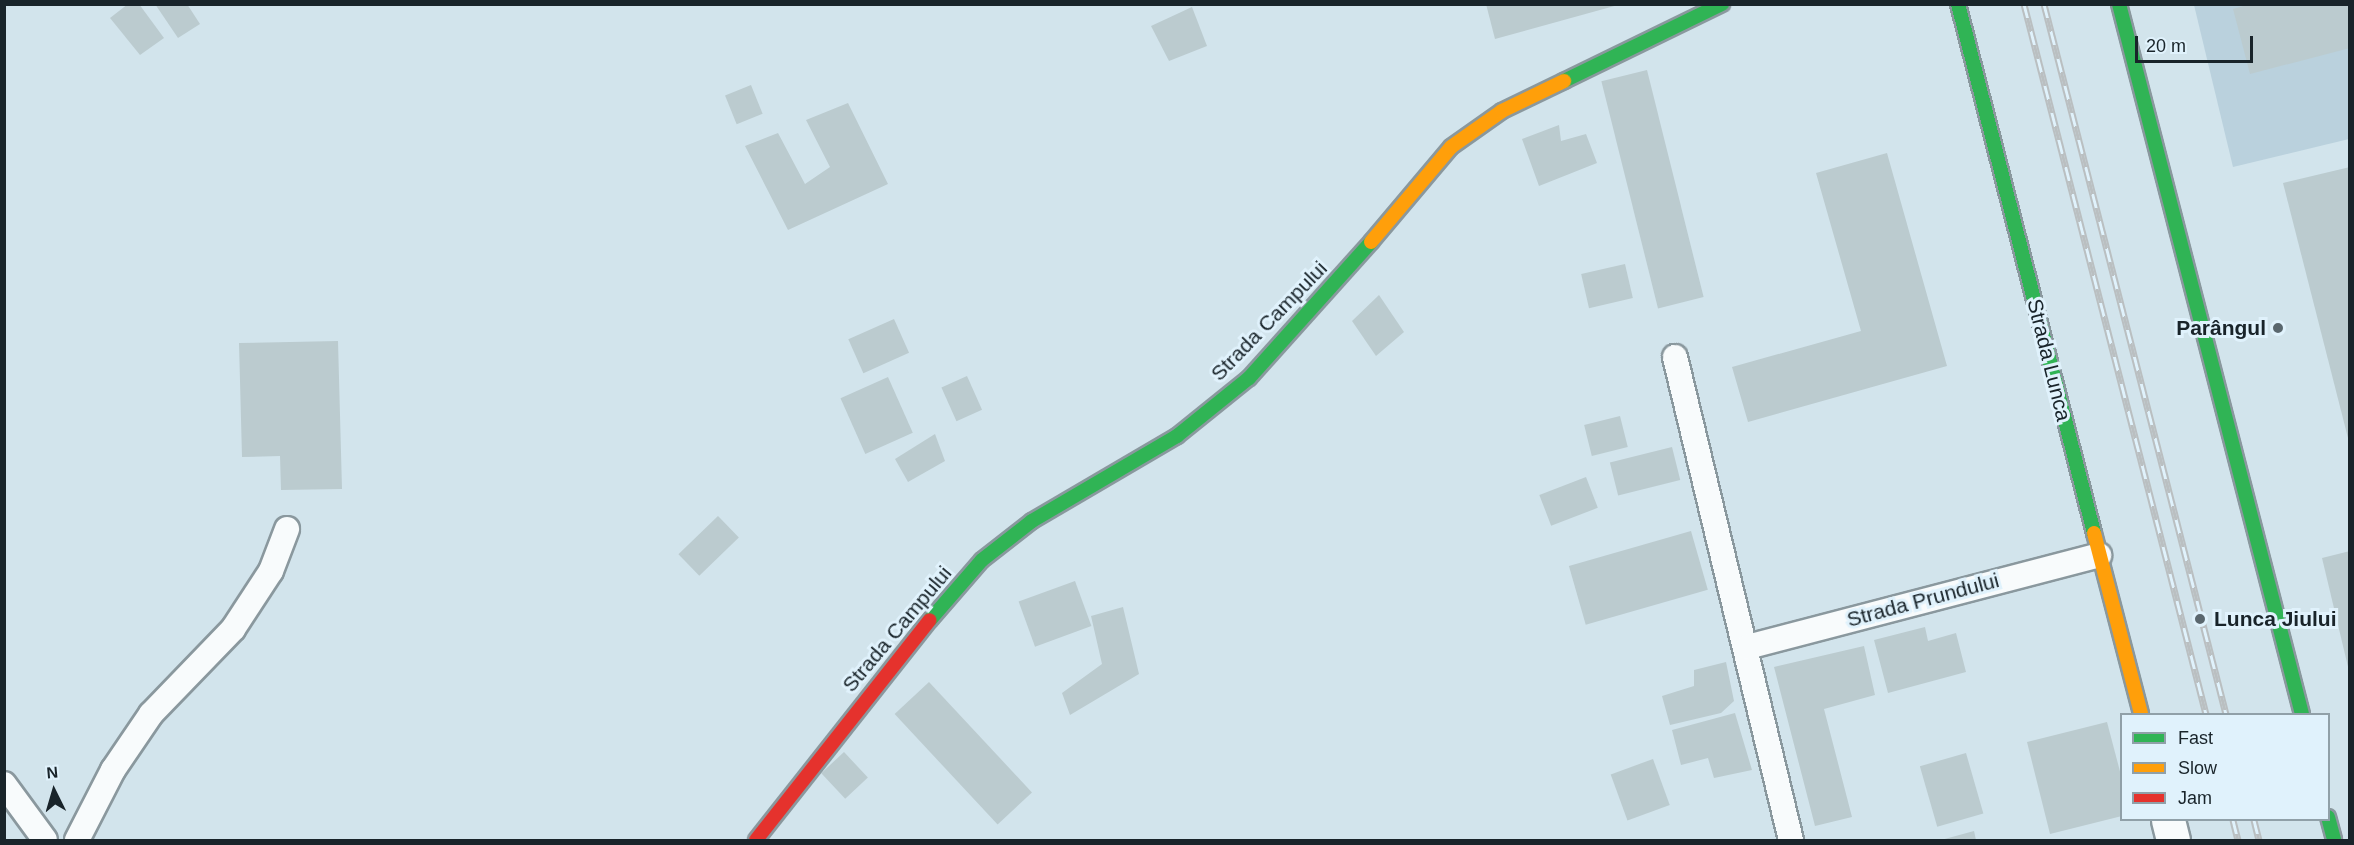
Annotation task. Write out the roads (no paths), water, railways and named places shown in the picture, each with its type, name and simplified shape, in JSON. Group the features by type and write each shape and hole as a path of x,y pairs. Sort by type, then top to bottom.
{"street":[{"name":"Strada Campului","path":"756,840 893,663 982,560 1032,521 1177,436 1249,378 1331,291 1451,147 1502,111 1722,4"},
{"name":"Strada Lunca","path":"1958,4 2141,713"},
{"path":"2119,4 2302,713"},
{"path":"2168,821 2173,840"}],"lane":[{"path":"1675,357 1747,647 1791,840"},
{"path":"77,840 113,770 151,714 233,629 271,571 287,529"},
{"name":"Strada Prundului","path":"1747,647 2099,555"},
{"path":"4,784 45,840"}],"railway":[{"path":"2024,4 2206,713"},
{"path":"2044,4 2226,713"},
{"path":"2233,821 2238,840"},
{"path":"2254,821 2259,840"}],"place":[{"name":"Parângul","path":"2278,328"},
{"name":"Lunca Jiului","path":"2200,619"}]}
